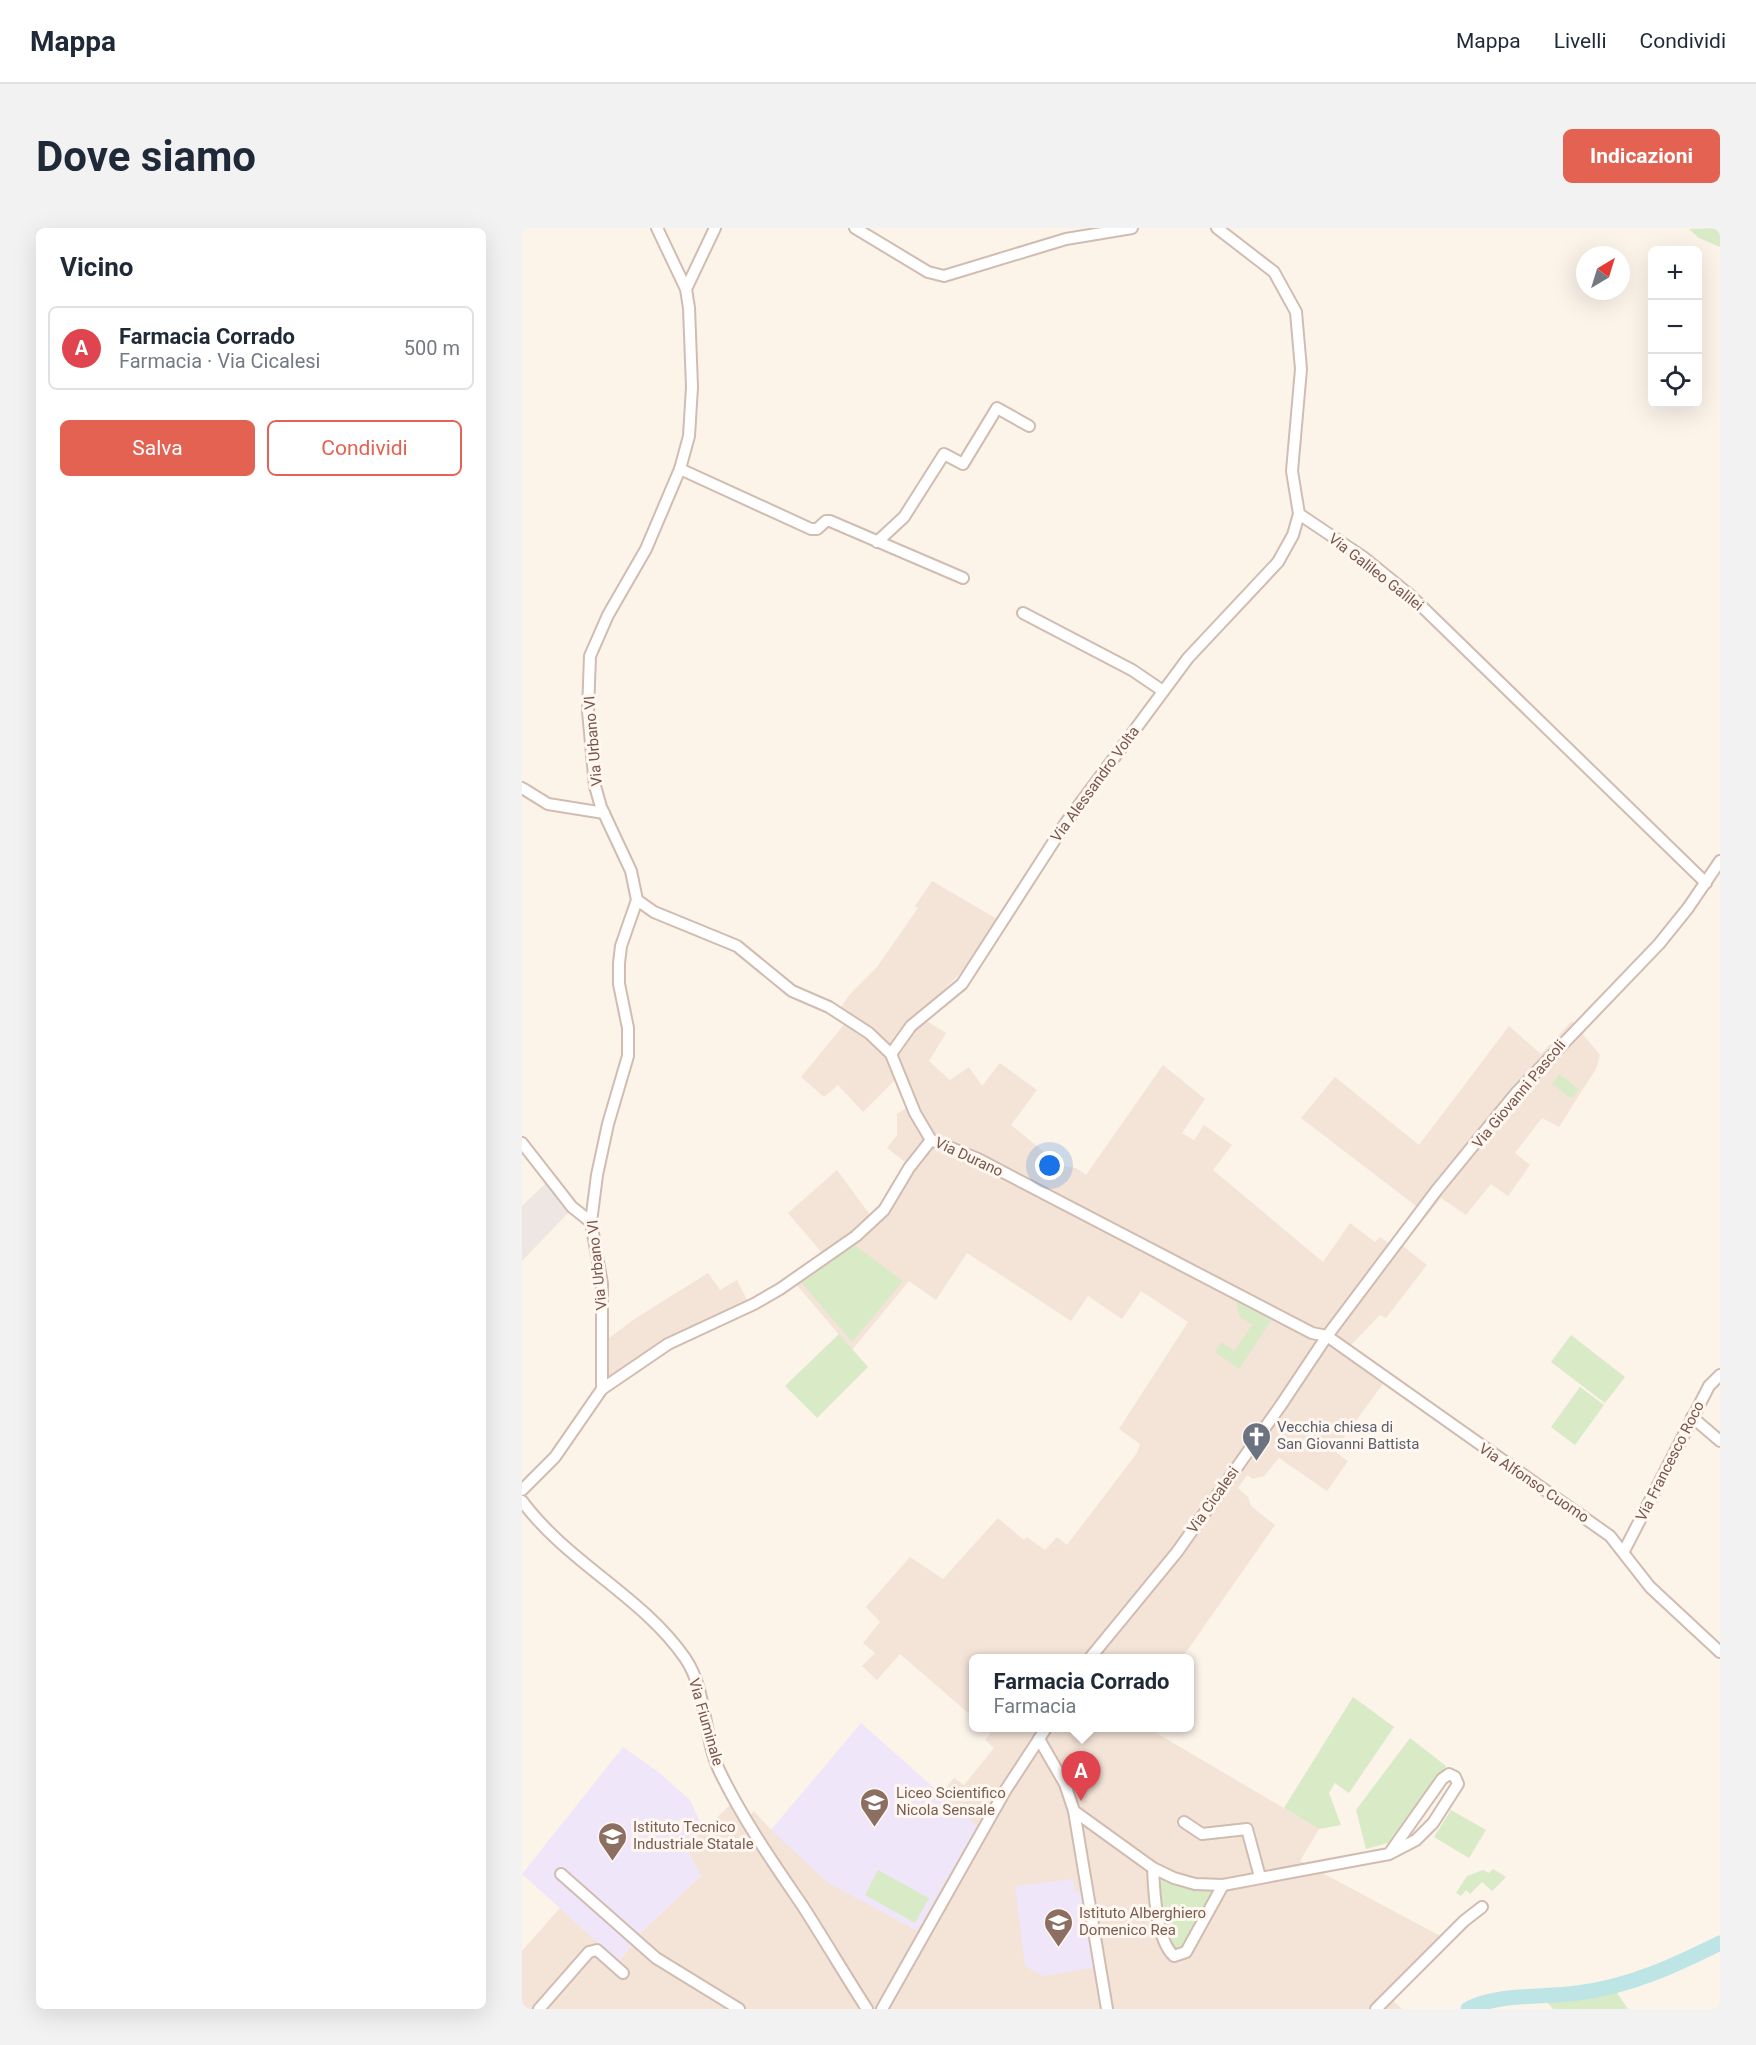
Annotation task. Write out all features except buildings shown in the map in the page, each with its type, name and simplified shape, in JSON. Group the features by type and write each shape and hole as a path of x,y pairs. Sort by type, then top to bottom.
{"street":[{"name":"Via Urbano VI","path":"602,1389 602,1284 591,1222 597,1175 608,1124 628,1056 628,1028 619,984 619,963 621,946 637,900 632,871 604,813 595,786 588,711 590,656 608,615 646,549 680,469 689,436 692,405 686,289 657,228"},
{"path":"686,289 715,228"},
{"path":"855,228 928,272 944,276 1056,242 1132,228"},
{"path":"1217,228 1274,272 1296,312 1301,369 1292,471 1299,514"},
{"path":"877,542 904,517 944,454 963,464 997,408 1029,426"},
{"path":"680,469 811,529 817,529 826,521 830,521 963,578"},
{"name":"Via Alessandro Volta","path":"891,1054 911,1026 962,984 1065,824 1188,658 1278,562 1293,535 1299,514"},
{"name":"Via Galileo Galilei","path":"1299,514 1363,557 1411,596 1706,883"},
{"path":"1023,614 1132,670 1163,692"},
{"path":"522,788 548,804 604,813"},
{"name":"Via Giovanni Pascoli","path":"1327,1336 1436,1191 1517,1092 1659,944 1720,861"},
{"name":"Via Durano","path":"637,900 654,912 737,946 792,992 856,1023 891,1054 915,1113 931,1140 978,1159 1312,1333 1327,1336"},
{"path":"522,1490 555,1457 602,1389 668,1344 754,1304 780,1289 856,1236 884,1210 909,1168 931,1140"},
{"path":"522,1143 572,1207 591,1222"},
{"name":"Via Alfonso Cuomo","path":"1327,1336 1450,1425 1593,1523 1624,1551 1650,1587 1669,1607 1720,1652"},
{"name":"Via Cicalesi","path":"1094,1654 1177,1552 1327,1336"},
{"name":"Via Francesco Roco","path":"1624,1551 1692,1417 1709,1386 1720,1375"},
{"path":"1692,1417 1720,1441"},
{"name":"Via Fiuminale","path":"522,1501 577,1560 603,1578 669,1636 687,1661 700,1698 713,1753 734,1797 771,1861 867,2009"},
{"path":"882,2009 1005,1791 1043,1732"},
{"path":"1039,1739 1065,1784 1074,1811 1107,2009"},
{"path":"1074,1811 1153,1868 1173,1878 1195,1884 1223,1885 1260,1876 1389,1854 1416,1840 1432,1823 1458,1784 1455,1778 1449,1774 1442,1779 1389,1854"},
{"path":"1184,1821 1202,1834 1247,1828 1260,1876"},
{"path":"1153,1868 1157,1910 1163,1937 1168,1951 1174,1956 1186,1952 1223,1885"},
{"path":"561,1874 656,1958 739,2009"},
{"path":"1376,2009 1464,1921 1482,1907"},
{"path":"539,2009 589,1953 597,1950 623,1973"}],"shaded area":[{"path":"932,881 997,919 967,967 917,1015 946,1033 929,1061 950,1080 969,1067 982,1086 1000,1063 1037,1090 1011,1125 1061,1166 1076,1168 1086,1175 1163,1065 1205,1099 1182,1133 1194,1140 1204,1125 1232,1145 1213,1170 1323,1262 1350,1223 1375,1242 1380,1237 1390,1244 1416,1206 1301,1118 1335,1077 1419,1145 1509,1026 1541,1054 1572,1021 1600,1055 1596,1069 1559,1127 1542,1118 1515,1153 1530,1165 1508,1196 1491,1184 1466,1215 1441,1198 1403,1246 1427,1265 1386,1318 1380,1315 1349,1347 1385,1381 1334,1451 1348,1461 1327,1491 1279,1458 1264,1476 1253,1479 1247,1475 1238,1488 1248,1497 1251,1506 1275,1525 1185,1654 969,1654 969,1714 900,1654 877,1680 862,1666 875,1653 863,1643 880,1622 866,1607 910,1557 943,1579 998,1518 1024,1540 1027,1537 1045,1550 1057,1537 1067,1545 1137,1453 1140,1444 1119,1429 1188,1322 1141,1291 1122,1319 1088,1296 1071,1321 967,1253 936,1300 909,1281 852,1350 790,1277 823,1254 788,1213 837,1170 870,1215 884,1201 905,1162 887,1148 897,1135 897,1114 908,1107 895,1080 863,1112 838,1085 824,1097 801,1077 847,1021 835,1016 850,994 877,967 918,908 915,906"},
{"path":"546,1183 568,1213 522,1261 522,1206"},
{"path":"708,1273 720,1290 737,1280 748,1302 662,1343 608,1377 604,1373 604,1342 633,1320"},
{"name":"Liceo Scientifico Nicola Sensale","path":"861,1723 977,1826 917,1931 827,1882 771,1830"},
{"path":"991,1732 1155,1732 1319,1829 1300,1861 1444,1938 1387,1995 1402,2009 522,2009 522,1951 560,1908 619,1962 644,1929 701,1876 686,1848 739,1796 750,1815 754,1811 771,1830 977,1827 941,1794 954,1778 964,1785 994,1748 985,1740"},
{"name":"Istituto Tecnico Industriale Statale","path":"623,1747 657,1771 690,1800 704,1831 686,1848 701,1876 644,1929 619,1962 522,1874"},
{"name":"Istituto Alberghiero Domenico Rea","path":"1073,1879 1075,1892 1083,1891 1096,1967 1043,1976 1025,1966 1015,1886"}],"green space":[{"path":"1720,228 1720,247 1699,238 1689,229"},
{"path":"1559,1074 1579,1089 1572,1099 1552,1084"},
{"path":"853,1244 903,1281 852,1342 802,1283"},
{"path":"1235,1296 1272,1319 1239,1369 1215,1352 1221,1342 1234,1351 1252,1325 1239,1316"},
{"path":"839,1334 868,1367 817,1418 785,1386"},
{"path":"1571,1335 1625,1377 1605,1403 1551,1362"},
{"path":"1580,1387 1604,1405 1575,1445 1551,1427"},
{"path":"1353,1697 1394,1727 1349,1793 1335,1783 1329,1793 1341,1825 1319,1829 1284,1808"},
{"path":"1410,1738 1446,1766 1388,1843 1366,1849 1356,1810"},
{"path":"1451,1810 1486,1830 1469,1858 1434,1837"},
{"path":"1493,1869 1506,1877 1492,1891 1482,1882 1470,1894 1466,1890 1461,1896 1456,1893 1467,1876 1483,1870 1489,1873"},
{"path":"878,1870 929,1898 915,1923 865,1895"},
{"path":"1157,1875 1216,1890 1181,1951 1171,1949 1162,1913"},
{"path":"1615,1990 1628,2009 1553,2009 1546,2001"}],"waterway":[{"path":"1468,2009 1493,2000 1577,1993 1614,1986 1668,1967 1720,1943"}],"place":[{"name":"Vecchia chiesa di San Giovanni Battista","path":"1256,1462"},
{"name":"Farmacia Corrado","path":"1081,1801"},
{"name":"Liceo Scientifico Nicola Sensale","path":"875,1828"},
{"name":"Istituto Tecnico Industriale Statale","path":"612,1862"},
{"name":"Istituto Alberghiero Domenico Rea","path":"1058,1948"}]}
